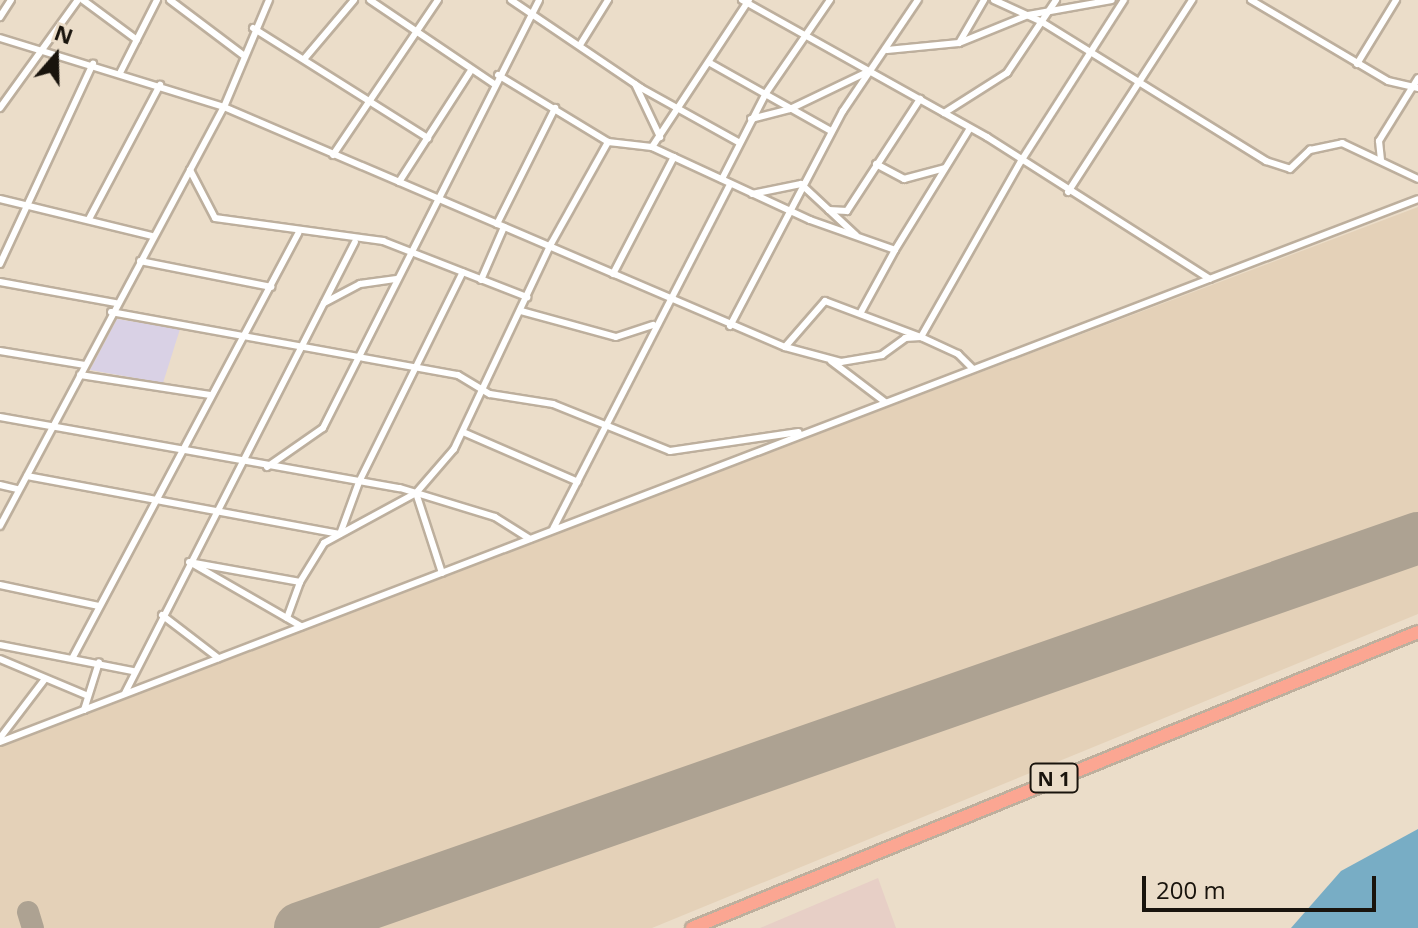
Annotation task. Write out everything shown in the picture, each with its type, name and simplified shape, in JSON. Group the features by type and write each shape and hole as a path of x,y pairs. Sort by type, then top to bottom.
{"highway":[{"name":"N 1","path":"692,928 1418,632"}],"street":[{"path":"0,17 11,0"},
{"path":"0,108 40,48 80,0 137,40"},
{"path":"120,73 157,0"},
{"path":"170,0 243,55"},
{"path":"0,526 111,312 224,107 253,28 269,0"},
{"path":"305,58 354,0"},
{"path":"370,0 470,72 494,84"},
{"path":"333,155 438,0"},
{"path":"511,0 635,84 738,142"},
{"path":"267,467 323,428 439,200 498,75 539,0"},
{"path":"580,45 608,0"},
{"path":"722,179 738,142 766,93 830,0"},
{"path":"730,326 831,131 865,73 887,50 918,0"},
{"path":"959,43 984,0"},
{"path":"994,0 1042,22 1266,161 1290,169 1310,150 1342,143 1417,178"},
{"path":"944,113 1007,73 1056,0"},
{"path":"887,50 959,43 1028,15 1112,0"},
{"path":"921,337 1021,161 1124,0"},
{"path":"1068,192 1192,0"},
{"path":"1357,64 1396,0"},
{"path":"1257,1 1357,64 1416,87"},
{"path":"652,147 710,63 746,2 865,73 920,99 970,128 1210,279"},
{"path":"253,28 428,138"},
{"path":"0,38 93,64 224,107 500,226 551,244 730,326 830,361 885,402"},
{"path":"710,63 831,131"},
{"path":"0,264 31,206 93,64"},
{"path":"399,182 470,72"},
{"path":"751,119 790,109 865,73"},
{"path":"498,75 608,142 652,147 790,211 895,250"},
{"path":"1417,178 1382,161 1377,149 1416,87 1418,78"},
{"path":"635,84 660,137"},
{"path":"89,219 160,85"},
{"path":"829,210 847,211 920,99"},
{"path":"481,280 500,226 555,108"},
{"path":"861,312 970,128"},
{"path":"287,618 300,582 316,552 340,534 416,493 463,432 479,389 521,311 551,244 608,142"},
{"path":"613,274 674,157"},
{"path":"876,164 904,179 945,168"},
{"path":"190,170 210,215 355,242 380,240 527,297"},
{"path":"553,530 653,325 672,299 730,184"},
{"path":"752,194 801,184"},
{"path":"801,184 857,236"},
{"path":"0,199 152,236"},
{"path":"0,740 1418,199"},
{"path":"73,657 159,500 210,395 246,338 298,233"},
{"path":"125,693 133,671 217,515 241,462 355,242"},
{"path":"140,261 271,287"},
{"path":"340,534 359,482 463,272"},
{"path":"324,303 360,284 397,279"},
{"path":"0,282 116,303"},
{"path":"785,347 825,301 921,337 958,354 972,368"},
{"path":"521,311 616,337 653,325"},
{"path":"111,312 458,375 479,389 553,404 682,453 736,438 809,431"},
{"path":"830,361 882,355 905,338 921,337"},
{"path":"0,351 85,365"},
{"path":"80,375 210,395"},
{"path":"0,417 416,493 495,517 530,539"},
{"path":"463,432 578,482"},
{"path":"27,476 159,500 217,515 340,534"},
{"path":"0,485 18,489"},
{"path":"416,493 442,573"},
{"path":"189,562 300,582"},
{"path":"189,562 301,626"},
{"path":"0,585 99,606"},
{"path":"162,615 218,658"},
{"path":"0,645 133,671"},
{"path":"0,659 88,696"},
{"path":"84,710 99,662"},
{"path":"0,740 45,679"}],"shaded area":[{"path":"1418,207 1418,614 652,928 0,928 0,743"},
{"path":"117,319 180,329 163,383 90,370"},
{"path":"878,878 896,928 760,928"}],"water":[{"path":"1418,829 1418,928 1291,928 1341,871"}],"taxiway":[{"path":"28,912 33,928"}],"runway":[{"path":"300,928 1418,538"}]}
